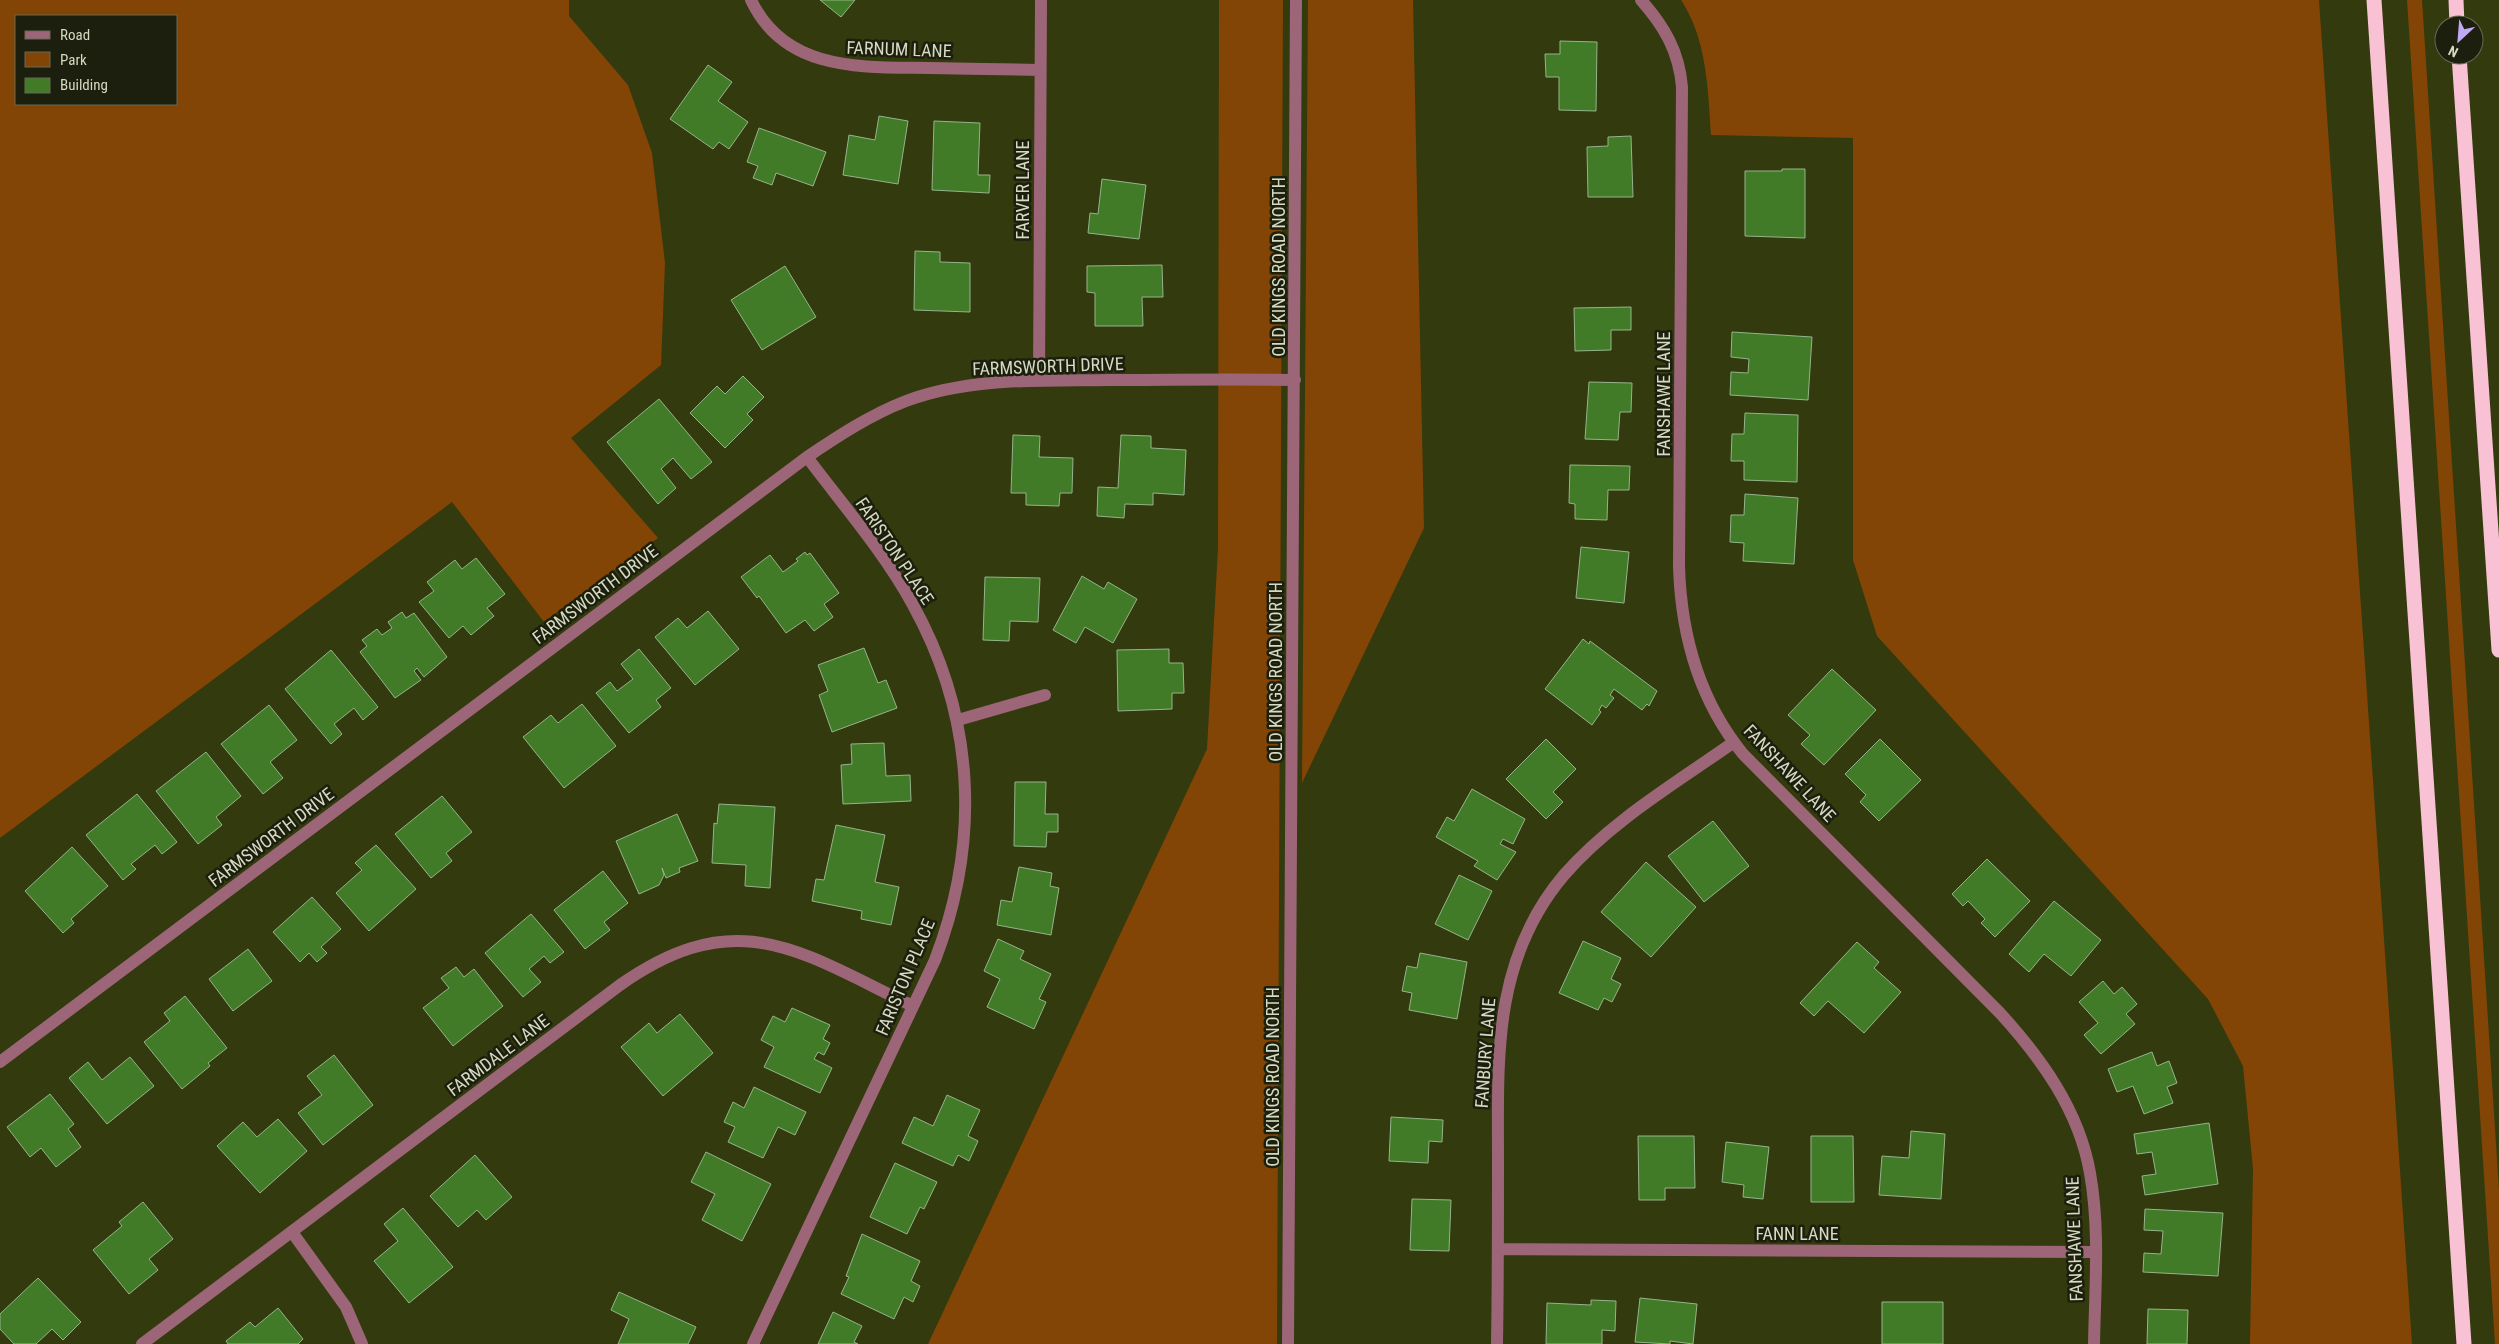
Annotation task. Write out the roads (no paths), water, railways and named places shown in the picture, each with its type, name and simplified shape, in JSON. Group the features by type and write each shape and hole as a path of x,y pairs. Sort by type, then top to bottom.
{"highway":[{"path":"2374,0 2464,1344"},
{"path":"2456,0 2457,15"},
{"path":"2460,65 2499,650"}],"street":[{"name":"FARNUM LANE","path":"751,0 762,18 784,41 813,57 832,63 871,68 1040,70"},
{"name":"FARVER LANE","path":"1039,381 1041,0"},
{"name":"OLD KINGS ROAD NORTH","path":"1288,1344 1296,0"},
{"name":"FANSHAWE LANE","path":"1641,0 1660,22 1674,47 1682,86 1681,601 1686,634 1700,679 1715,712 1734,742 2000,1013 2036,1055 2064,1099 2087,1158 2092,1188 2095,1252 2094,1344"},
{"name":"FARMSWORTH DRIVE","path":"0,1062 807,457 865,420 907,401 973,385 1039,381 1295,380"},
{"name":"FARISTON PLACE","path":"753,1344 913,1006 945,933 961,869 965,798 964,766 958,720 936,652 912,604 889,567 807,457"},
{"path":"958,720 1045,695"},
{"name":"FANBURY LANE","path":"1498,1344 1498,1060 1501,1026 1510,978 1528,929 1554,887 1594,844 1627,818 1734,742"},
{"name":"FARMDALE LANE","path":"142,1344 620,985 656,961 684,949 732,941 777,945 805,954 913,1006"},
{"path":"292,1232 346,1308 362,1344"},
{"name":"FANN LANE","path":"1498,1248 2095,1252"}]}
